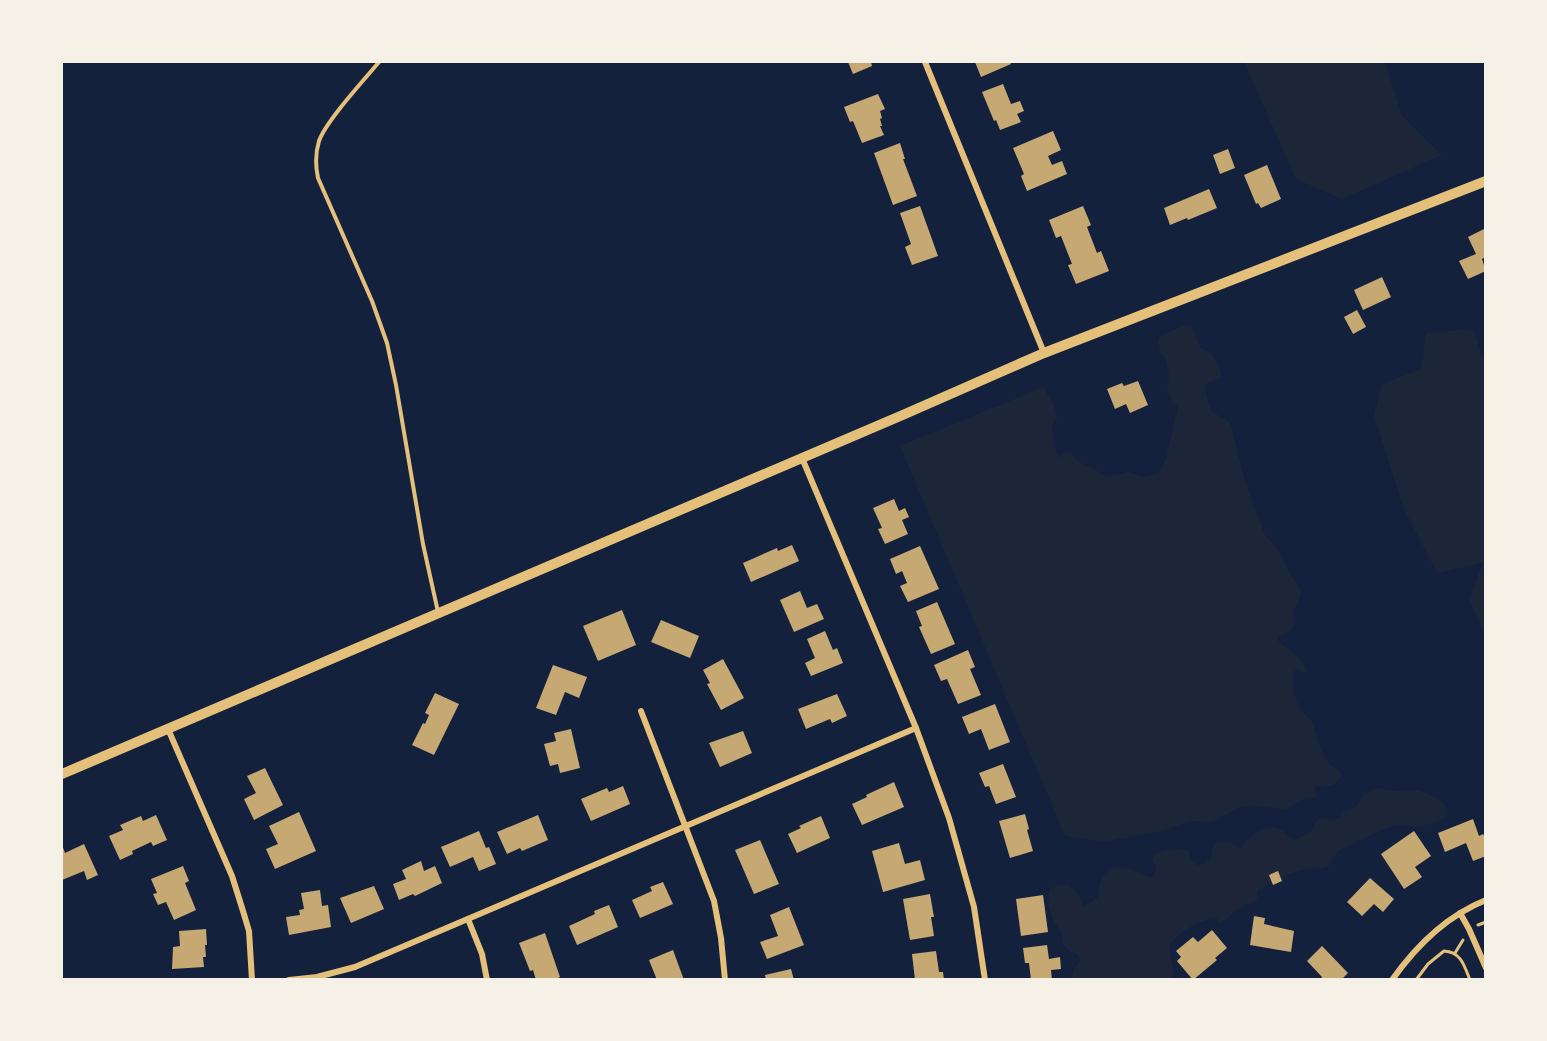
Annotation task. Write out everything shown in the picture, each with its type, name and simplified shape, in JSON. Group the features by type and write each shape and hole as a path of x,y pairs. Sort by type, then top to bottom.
{"main road":[{"path":"62,774 1044,353 1485,181"}],"street":[{"path":"926,62 1044,353"},
{"path":"802,458 916,728 949,818 968,879 985,980"},
{"path":"641,711 714,901 721,938 725,980"},
{"path":"289,980 355,967 916,728"},
{"path":"168,729 237,893 249,931 252,980"},
{"path":"1392,980 1423,941 1460,913 1485,900"},
{"path":"1460,913 1485,968"},
{"path":"468,919 482,954 487,980"}],"lane":[{"path":"379,62 330,122 320,138 315,161 318,178 372,301 387,343 423,544 439,613"}],"path":[{"path":"1416,980 1428,964 1444,951 1460,958 1470,980"}],"shaded area":[{"path":"1244,62 1385,62 1402,116 1442,155 1342,199 1296,179"},
{"path":"1186,325 1192,326 1200,347 1212,354 1219,366 1222,378 1208,382 1204,386 1211,411 1230,422 1244,478 1264,533 1281,554 1301,591 1294,610 1295,620 1292,629 1278,637 1279,642 1303,662 1307,673 1298,669 1294,671 1295,698 1301,710 1311,719 1325,757 1342,776 1335,784 1315,787 1316,797 1305,798 1285,809 1250,806 1238,808 1212,822 1190,821 1165,830 1104,842 1065,836 900,446 1046,386 1046,392 1057,419 1051,427 1059,458 1064,452 1070,451 1076,460 1107,476 1128,471 1144,477 1158,474 1166,459 1178,406 1173,405 1167,387 1169,376 1167,365 1159,351 1158,340 1162,335"},
{"path":"1473,329 1483,359 1486,359 1485,635 1469,599 1483,563 1437,573 1403,507 1374,415 1382,384 1421,369 1426,333"},
{"path":"1377,788 1396,791 1419,790 1440,800 1445,805 1447,816 1419,827 1395,825 1355,842 1337,852 1329,866 1305,869 1279,879 1257,891 1257,900 1241,907 1219,923 1217,918 1211,919 1182,932 1170,947 1173,971 1171,979 1072,979 1073,971 1080,961 1078,955 1069,951 1063,944 1060,930 1053,921 1048,904 1049,890 1058,885 1068,884 1078,894 1082,908 1098,897 1100,883 1110,869 1122,867 1152,877 1157,869 1152,860 1154,854 1175,849 1188,850 1192,861 1197,865 1204,864 1212,856 1211,851 1215,843 1229,841 1242,849 1241,846 1250,837 1260,830 1271,827 1283,831 1295,840 1311,832 1320,818 1335,820 1340,817 1341,812 1356,807 1364,794"}],"building":[{"path":"848,62 871,62 872,66 853,74"},
{"path":"975,62 1010,62 1011,64 981,77"},
{"path":"1003,84 1011,104 1020,101 1024,111 1017,114 1021,122 1000,130 982,92"},
{"path":"878,94 885,109 880,111 882,126 880,126 884,135 862,143 844,107"},
{"path":"1053,131 1061,150 1048,156 1052,165 1062,161 1067,174 1027,191 1021,176 1024,174 1013,148"},
{"path":"900,143 905,159 903,159 917,196 893,205 874,153"},
{"path":"1228,149 1235,168 1220,174 1213,155"},
{"path":"1267,165 1281,199 1261,208 1258,203 1256,204 1244,175"},
{"path":"1209,189 1217,208 1170,225 1164,208"},
{"path":"920,206 938,256 912,265 905,247 911,244 900,213"},
{"path":"1083,206 1091,225 1087,227 1097,253 1101,251 1109,271 1076,284 1068,265 1072,264 1061,236 1056,238 1049,220"},
{"path":"1486,228 1486,257 1482,259 1486,271 1468,279 1459,261 1476,254 1468,237"},
{"path":"1382,277 1391,297 1363,310 1354,290"},
{"path":"1357,310 1366,327 1353,334 1344,317"},
{"path":"1138,381 1148,405 1130,413 1126,404 1115,409 1107,389 1122,383 1124,386"},
{"path":"894,499 899,511 905,508 909,517 902,520 908,534 885,544 878,529 882,528 873,508"},
{"path":"792,545 799,561 751,582 743,563 777,548 778,551"},
{"path":"920,546 939,589 908,602 900,586 907,583 902,571 896,574 890,559"},
{"path":"800,591 807,608 817,604 824,619 794,632 780,600"},
{"path":"937,602 955,644 931,654 919,627 922,626 916,611"},
{"path":"622,610 636,645 598,661 583,626"},
{"path":"661,620 699,636 690,658 651,642"},
{"path":"825,631 833,650 837,648 843,663 811,676 805,663 815,658 807,639"},
{"path":"968,650 975,667 970,669 981,695 958,704 947,679 941,681 934,665"},
{"path":"723,659 744,698 721,710 707,684 710,683 703,670"},
{"path":"553,665 587,677 579,698 565,692 556,715 536,708"},
{"path":"435,693 459,704 434,755 412,745 429,715 425,713"},
{"path":"837,694 847,716 832,723 830,719 806,729 798,709"},
{"path":"995,704 1010,742 989,750 981,729 969,734 962,717"},
{"path":"571,729 580,768 560,773 558,764 550,766 544,744 556,741 554,733"},
{"path":"743,731 752,753 720,767 709,743"},
{"path":"1003,764 1016,797 996,804 989,786 985,787 979,773"},
{"path":"265,768 283,805 254,820 244,799 256,793 247,776"},
{"path":"894,782 904,807 862,825 852,804"},
{"path":"623,786 630,804 591,821 581,799 607,788 609,792"},
{"path":"299,812 316,851 275,869 266,849 278,844 269,826"},
{"path":"1025,814 1033,851 1010,858 999,821"},
{"path":"156,815 167,840 153,846 151,842 120,860 109,836 123,830 120,825 141,816 143,821"},
{"path":"538,815 548,840 522,851 520,848 507,854 497,832"},
{"path":"821,816 830,838 797,853 788,834"},
{"path":"1473,819 1479,836 1483,834 1486,839 1486,856 1473,861 1466,843 1445,852 1438,833"},
{"path":"479,831 496,864 479,871 473,857 450,867 441,847"},
{"path":"1414,831 1431,856 1415,867 1422,877 1404,889 1381,854"},
{"path":"760,840 779,884 754,894 735,850"},
{"path":"899,843 905,864 920,860 925,880 883,892 872,851"},
{"path":"84,844 98,875 87,880 84,871 62,880 62,845 65,853"},
{"path":"421,861 424,871 435,866 442,883 415,896 413,894 399,900 393,884 406,879 402,870"},
{"path":"183,866 189,881 185,883 196,910 174,920 166,902 158,905 153,894 157,893 151,879"},
{"path":"1278,871 1282,881 1273,885 1269,875"},
{"path":"1370,878 1394,899 1383,912 1374,904 1362,916 1347,902"},
{"path":"663,882 673,904 640,918 632,900 652,891 650,887"},
{"path":"374,886 384,909 351,923 340,898"},
{"path":"320,890 322,906 328,905 331,927 289,935 286,917 300,915 299,910 304,909 301,893"},
{"path":"930,894 934,917 931,917 934,936 910,940 903,899"},
{"path":"1043,895 1048,932 1021,936 1016,899"},
{"path":"609,905 618,927 577,945 569,926"},
{"path":"789,907 804,945 767,959 760,942 778,936 770,915"},
{"path":"1254,916 1265,918 1264,924 1294,931 1291,952 1250,945"},
{"path":"206,929 207,945 205,945 206,957 203,957 204,967 172,969 173,947 180,946 179,931"},
{"path":"1212,930 1227,948 1215,958 1217,960 1193,980 1177,961 1181,957 1176,951 1193,937 1198,942"},
{"path":"545,933 560,977 555,980 536,980 519,943"},
{"path":"1047,945 1049,959 1060,957 1061,969 1051,970 1052,980 1031,980 1029,963 1025,963 1023,948"},
{"path":"1322,946 1348,973 1341,980 1320,980 1322,977 1307,961"},
{"path":"673,950 684,980 657,980 649,960"},
{"path":"936,951 939,972 943,972 944,980 915,980 912,954"},
{"path":"791,969 794,980 766,980 765,975"}]}
